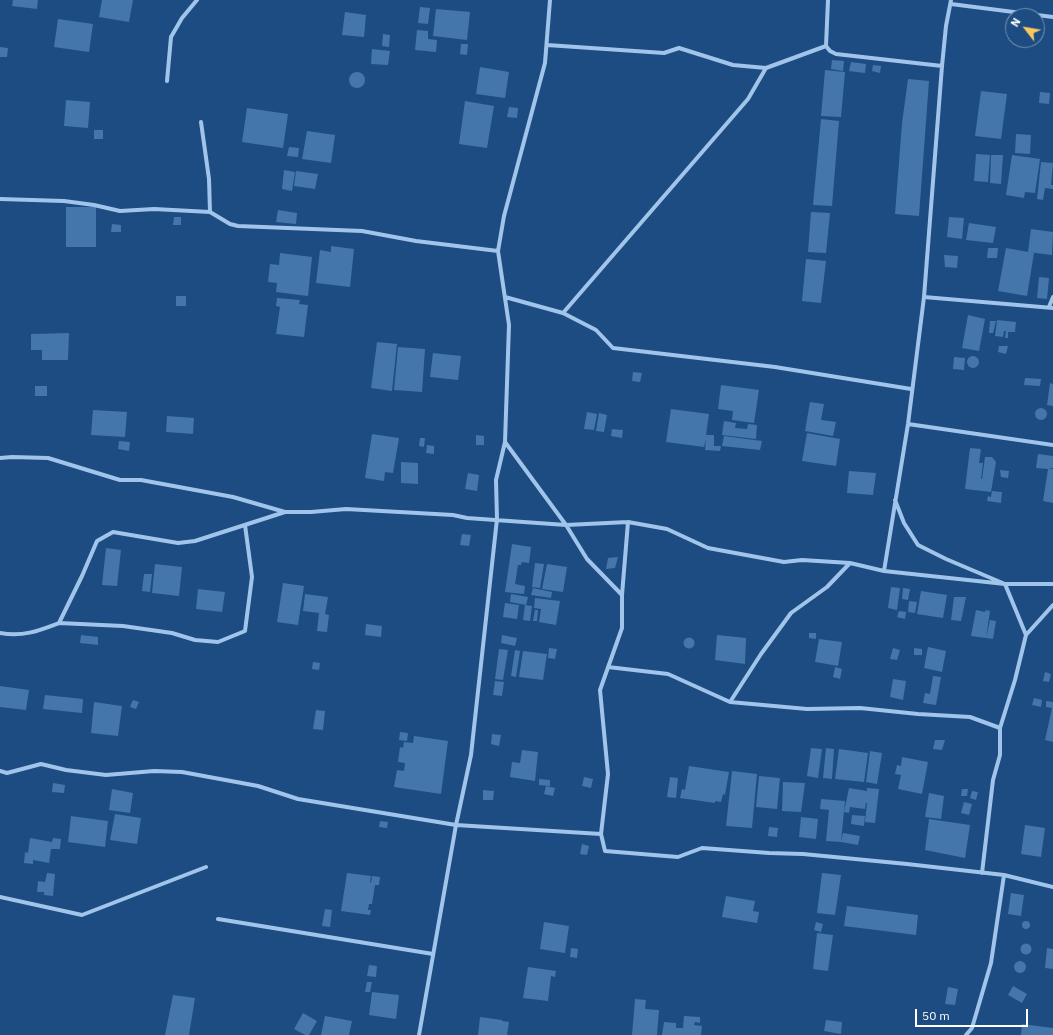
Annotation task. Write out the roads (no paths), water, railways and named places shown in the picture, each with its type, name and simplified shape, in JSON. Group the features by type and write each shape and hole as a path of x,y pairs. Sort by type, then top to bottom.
{"street":[{"path":"167,81 171,37 182,18 197,0"},
{"path":"419,1035 456,825 471,755 497,519 496,480 505,442 509,325 498,252 504,216 545,63 550,0"},
{"path":"828,0 826,46 830,51 836,54 942,66"},
{"path":"884,571 908,424 911,389 924,297 942,66 946,26 951,2 1053,17"},
{"path":"547,45 664,53 679,48 733,65 766,68 826,46"},
{"path":"562,313 748,99 766,68"},
{"path":"201,122 209,179 210,212"},
{"path":"0,199 94,205 120,211 154,209 210,212 230,224 238,226 362,232 498,252"},
{"path":"505,297 562,313 596,330 613,348 775,367 911,389"},
{"path":"924,297 1051,308 1053,297"},
{"path":"908,424 1053,445"},
{"path":"505,442 566,524 587,559 622,595"},
{"path":"0,458 48,458 120,480 142,480 233,497 285,512"},
{"path":"895,499 904,523 918,545 946,559 1005,584 1026,635"},
{"path":"60,623 97,541 113,532 178,543 195,541 285,512 346,509 453,515 467,518 566,524 628,522 667,529 708,548 784,562 802,560 850,563 884,571 1005,584 1053,584"},
{"path":"628,522 622,595 622,628 600,690 608,774 602,834 605,851 678,857 702,848 803,854 1004,875 1053,887"},
{"path":"0,633 14,636 38,631 60,623 123,626 172,633 195,640 218,642 245,631 252,577 245,525"},
{"path":"730,702 761,654 792,613 827,586 850,563"},
{"path":"982,873 994,780 1000,755 1000,728 1015,680 1026,635 1053,604"},
{"path":"608,667 668,674 730,702 807,708 860,708 918,714 970,717 1000,728"},
{"path":"0,771 7,773 41,764 66,770 106,775 154,771 182,772 258,786 298,799 456,825 602,834"},
{"path":"0,897 82,914 206,868"},
{"path":"966,1035 972,1028 991,963 1004,875"},
{"path":"218,919 434,954"}]}
